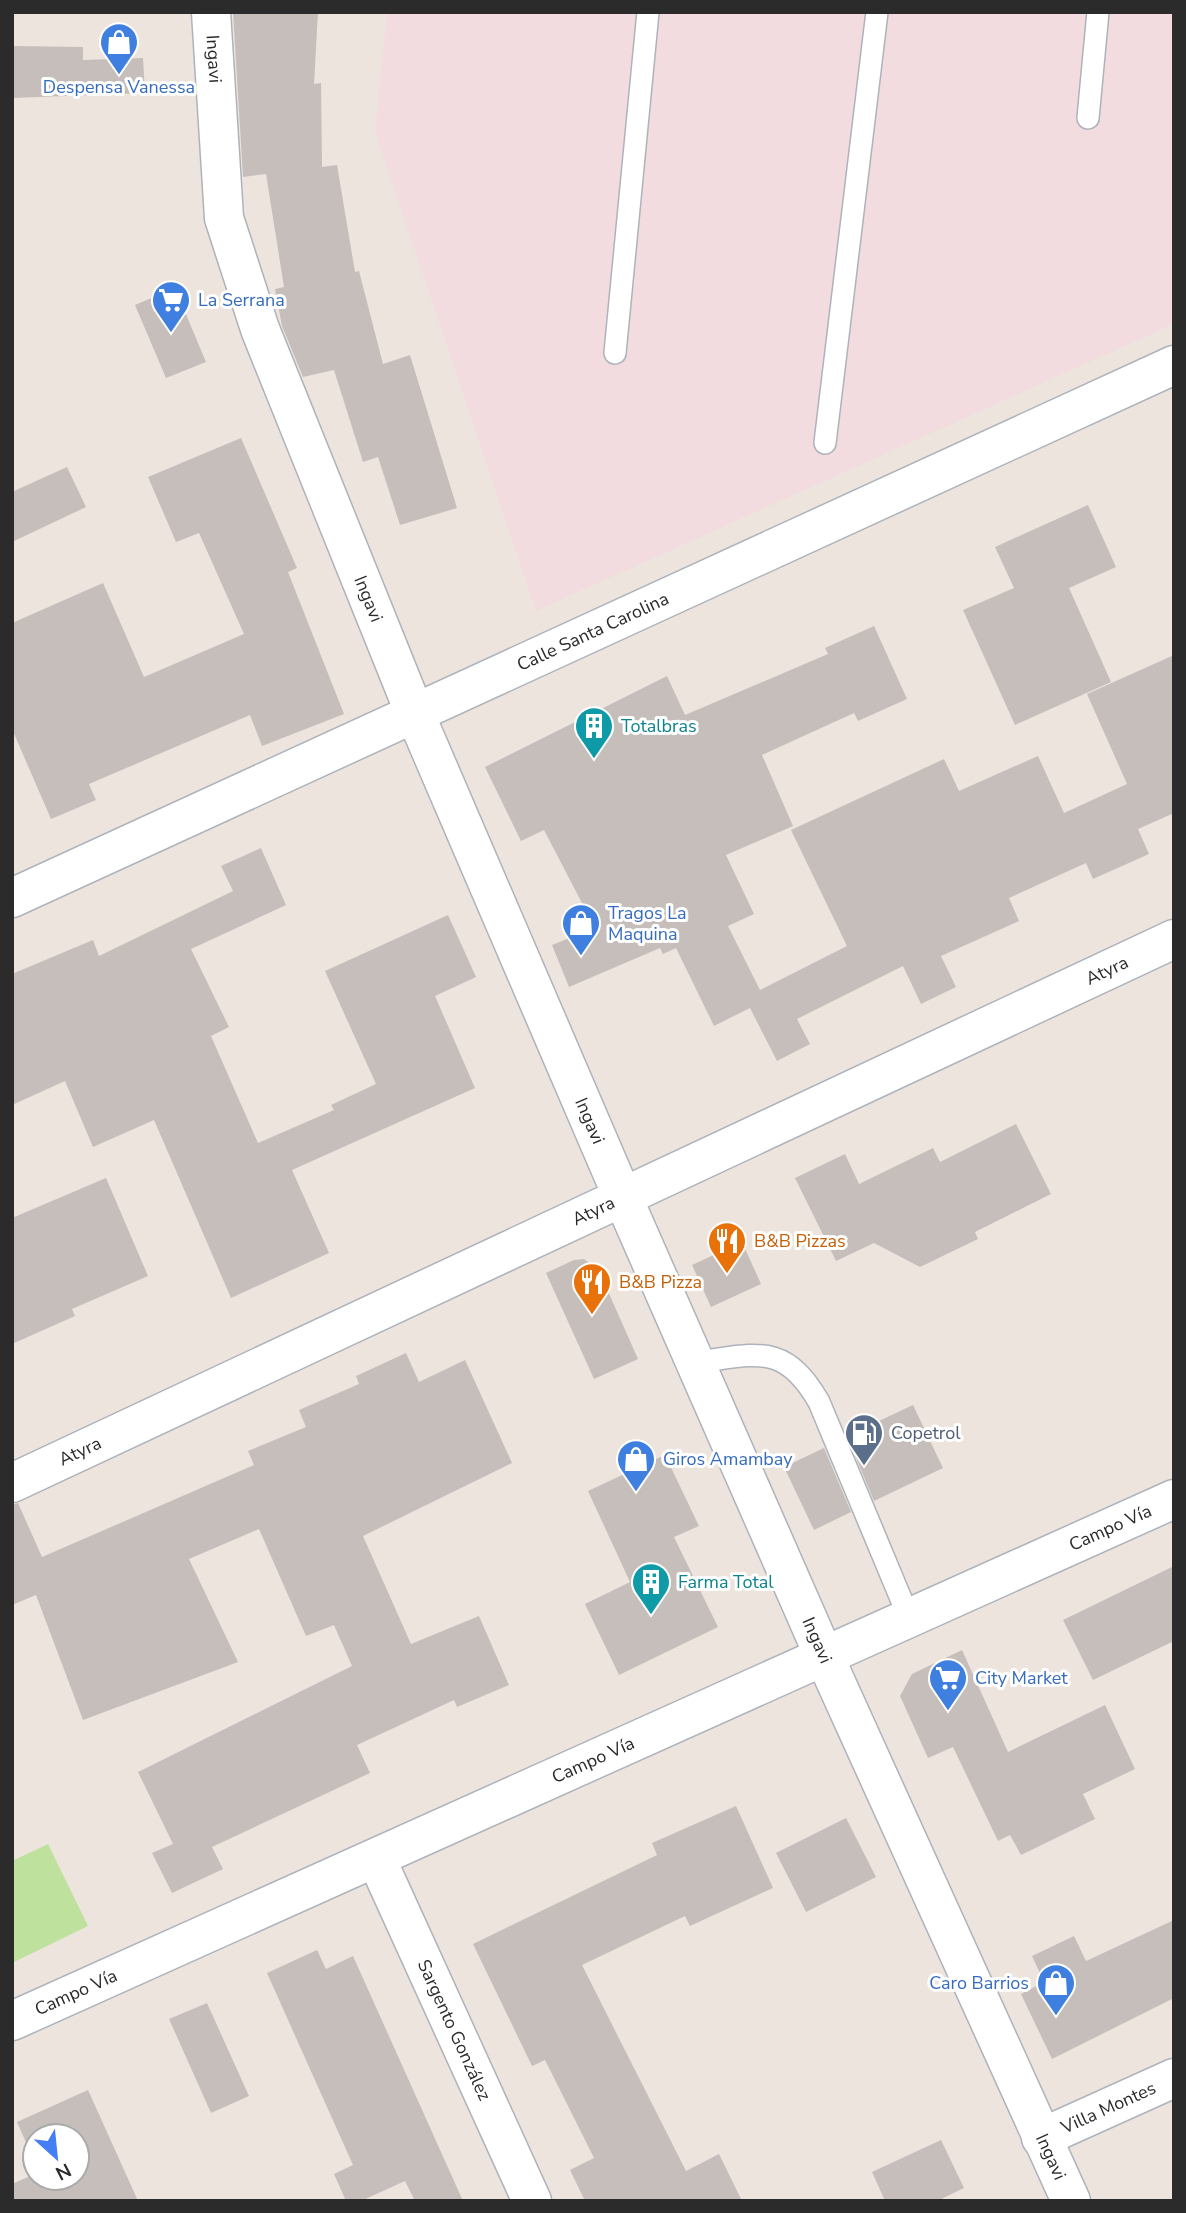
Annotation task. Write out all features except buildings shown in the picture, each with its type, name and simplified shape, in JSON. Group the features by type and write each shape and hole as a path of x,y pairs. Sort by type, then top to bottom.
{"street":[{"name":"Ingavi","path":"211,12 224,218 260,329 415,714 623,1198 824,1657 1071,2201"},
{"name":"Calle Santa Carolina","path":"12,898 1174,365"},
{"name":"Atyra","path":"12,1483 1174,939"},
{"name":"Campo Vía","path":"12,2021 1174,1499"},
{"name":"Sargento González","path":"376,1858 531,2201"},
{"name":"Villa Montes","path":"1041,2138 1174,2078"}],"lane":[{"path":"615,353 648,12"},
{"path":"825,443 877,12"},
{"path":"1088,118 1098,12"},
{"path":"695,1362 761,1355 789,1362 804,1376 819,1402 909,1618"}],"shaded area":[{"path":"387,12 1174,12 1174,324 536,611 375,132"}],"green space":[{"path":"48,1844 88,1926 12,1963 12,1861"}],"place":[{"name":"Despensa Vanessa","path":"119,76"},
{"name":"La Serrana","path":"171,334"},
{"name":"Totalbras","path":"594,760"},
{"name":"Tragos La Maquina","path":"581,957"},
{"name":"B&B Pizzas","path":"727,1275"},
{"name":"B&B Pizza","path":"592,1316"},
{"name":"Copetrol","path":"864,1467"},
{"name":"Giros Amambay","path":"636,1493"},
{"name":"Farma Total","path":"651,1616"},
{"name":"City Market","path":"948,1712"},
{"name":"Caro Barrios","path":"1056,2017"}]}
